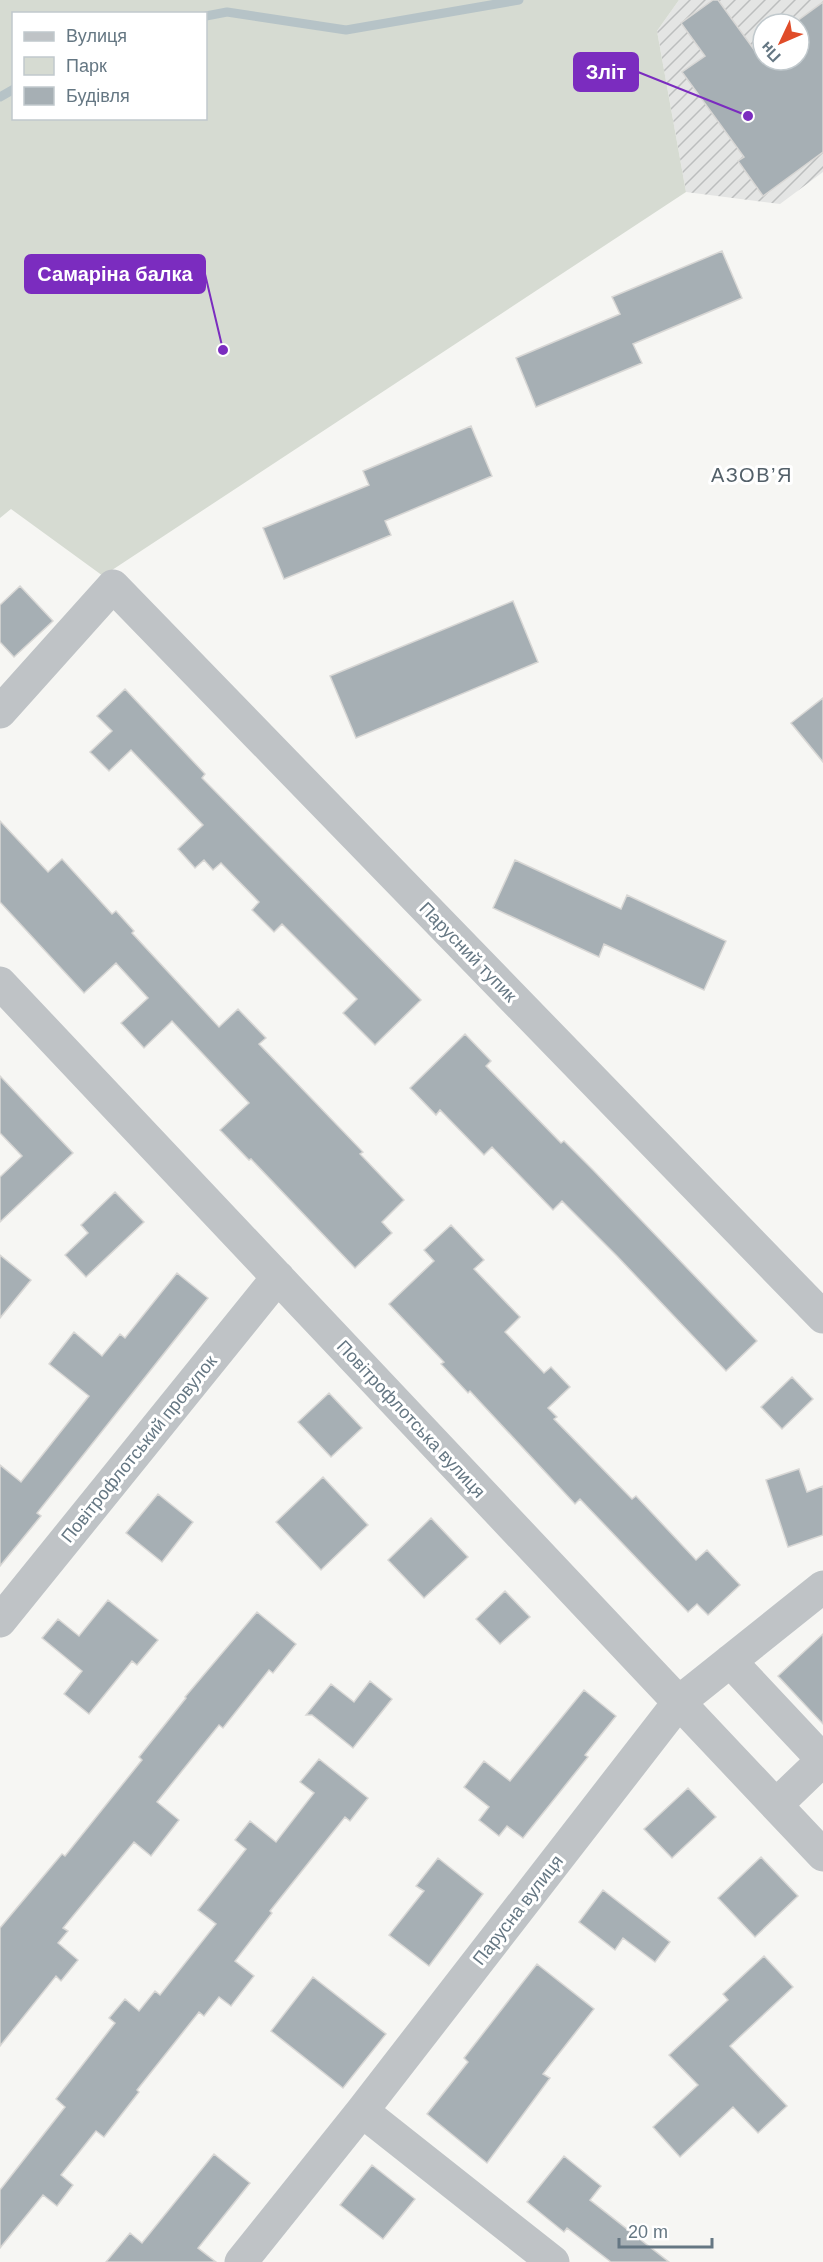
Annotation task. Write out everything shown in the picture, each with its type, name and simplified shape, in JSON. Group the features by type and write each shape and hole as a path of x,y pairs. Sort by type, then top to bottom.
{"street":[{"name":"Парусний тупик","path":"0,712 113,586 823,1317"},
{"name":"Повітрофлотська вулиця","path":"0,983 823,1855"},
{"name":"Повітрофлотський провулок","path":"0,1621 278,1277"},
{"name":"Парусна вулиця","path":"241,2262 679,1702 823,1587"},
{"path":"730,1661 823,1760 776,1805"},
{"path":"362,2110 553,2262"}],"shaded area":[{"path":"679,0 823,0 823,172 780,204 686,192 657,31"}],"green space":[{"path":"0,0 679,0 657,31 686,192 103,576 11,509 0,518"}],"building":[{"path":"713,0 718,0 751,45 751,72 811,72 809,12 823,2 823,152 763,196 738,161 744,157 682,72 705,56 681,23"},
{"path":"722,251 742,298 633,344 642,363 536,407 516,358 620,314 612,297"},
{"path":"471,426 492,476 385,521 391,535 284,579 263,528 369,485 363,471"},
{"path":"20,586 53,621 14,657 0,642 0,605"},
{"path":"513,601 538,662 356,738 330,676"},
{"path":"125,689 205,774 202,778 421,1000 375,1045 343,1013 357,999 282,924 274,932 252,910 259,902 221,863 213,870 204,860 195,868 178,849 203,825 131,750 109,771 90,752 112,731 97,716"},
{"path":"823,698 823,762 791,723"},
{"path":"0,821 48,872 62,859 112,914 116,911 134,931 132,933 219,1027 238,1009 266,1038 259,1044 363,1152 360,1154 404,1200 382,1222 392,1233 355,1268 251,1159 249,1160 220,1130 249,1103 172,1021 144,1048 121,1023 148,998 116,963 84,993 0,902"},
{"path":"515,860 621,909 627,895 726,941 704,990 604,944 599,957 493,908"},
{"path":"465,1034 491,1061 486,1066 561,1143 564,1141 593,1170 757,1341 726,1371 562,1201 553,1210 492,1147 484,1155 440,1110 436,1115 410,1088"},
{"path":"0,1076 73,1153 0,1222 0,1177 22,1156 0,1133"},
{"path":"115,1192 144,1222 86,1277 65,1255 88,1233 81,1225"},
{"path":"451,1225 484,1260 474,1269 520,1317 505,1332 544,1373 551,1367 570,1387 548,1408 557,1417 554,1419 632,1499 636,1496 696,1560 707,1550 740,1585 708,1615 697,1604 688,1612 580,1499 575,1504 470,1391 468,1393 441,1364 444,1362 389,1304 434,1261 424,1250"},
{"path":"0,1255 31,1280 0,1318"},
{"path":"177,1273 208,1298 37,1513 41,1516 0,1566 0,1465 21,1482 89,1396 49,1364 74,1332 102,1356 120,1334 125,1338"},
{"path":"792,1377 813,1399 782,1429 761,1407"},
{"path":"329,1393 362,1428 331,1457 298,1422"},
{"path":"799,1469 807,1492 823,1486 823,1535 788,1547 766,1480"},
{"path":"323,1477 368,1525 321,1570 276,1522"},
{"path":"158,1494 193,1522 162,1562 126,1533"},
{"path":"431,1518 468,1557 424,1598 388,1560"},
{"path":"505,1591 530,1617 500,1644 476,1619"},
{"path":"108,1600 158,1640 137,1665 132,1661 89,1714 64,1694 82,1671 42,1638 58,1619 79,1636"},
{"path":"257,1612 296,1644 273,1673 269,1670 223,1728 219,1725 157,1802 179,1820 151,1856 134,1842 63,1928 68,1931 58,1943 78,1960 61,1981 56,1976 0,2046 0,1928 62,1854 65,1856 142,1760 139,1757 185,1697"},
{"path":"823,1634 823,1724 778,1676"},
{"path":"370,1681 392,1699 353,1748 312,1715 306,1715 331,1684 354,1702"},
{"path":"584,1690 616,1716 585,1755 588,1757 523,1838 507,1826 499,1836 479,1820 489,1807 464,1787 484,1761 510,1781"},
{"path":"319,1759 368,1798 350,1821 345,1817 270,1911 272,1913 235,1961 254,1976 231,2006 219,1997 204,2016 199,2012 137,2090 139,2092 104,2137 96,2131 61,2175 73,2185 57,2206 43,2195 0,2248 0,2190 65,2107 56,2099 115,2023 109,2018 125,1999 139,2011 155,1991 160,1995 216,1924 198,1910 246,1849 235,1840 250,1821 276,1842 314,1793 300,1782"},
{"path":"688,1788 716,1817 672,1858 644,1829"},
{"path":"761,1857 798,1896 755,1937 718,1898"},
{"path":"438,1858 483,1894 429,1966 389,1935 424,1891 416,1886"},
{"path":"603,1890 670,1942 655,1962 623,1938 615,1950 579,1922"},
{"path":"764,1956 793,1987 730,2046 787,2106 758,2133 733,2107 680,2157 653,2127 698,2085 669,2055 728,2000 723,1994"},
{"path":"537,1964 594,2009 543,2074 550,2078 487,2163 427,2114 468,2062 464,2058"},
{"path":"313,1977 386,2034 343,2088 271,2031"},
{"path":"214,2154 250,2183 198,2248 216,2262 106,2262 130,2233 142,2243"},
{"path":"564,2156 601,2186 590,2200 669,2262 611,2262 567,2228 564,2232 527,2202"},
{"path":"372,2165 415,2199 383,2239 340,2205"}],"waterway":[{"path":"207,16 227,12 346,30 519,0"},
{"path":"0,97 12,90"}],"place":[{"name":"Зліт","path":"748,116"},
{"name":"Самаріна балка","path":"223,350"}],"district":[{"name":"АЗОВ’Я","path":"752,475"}]}
